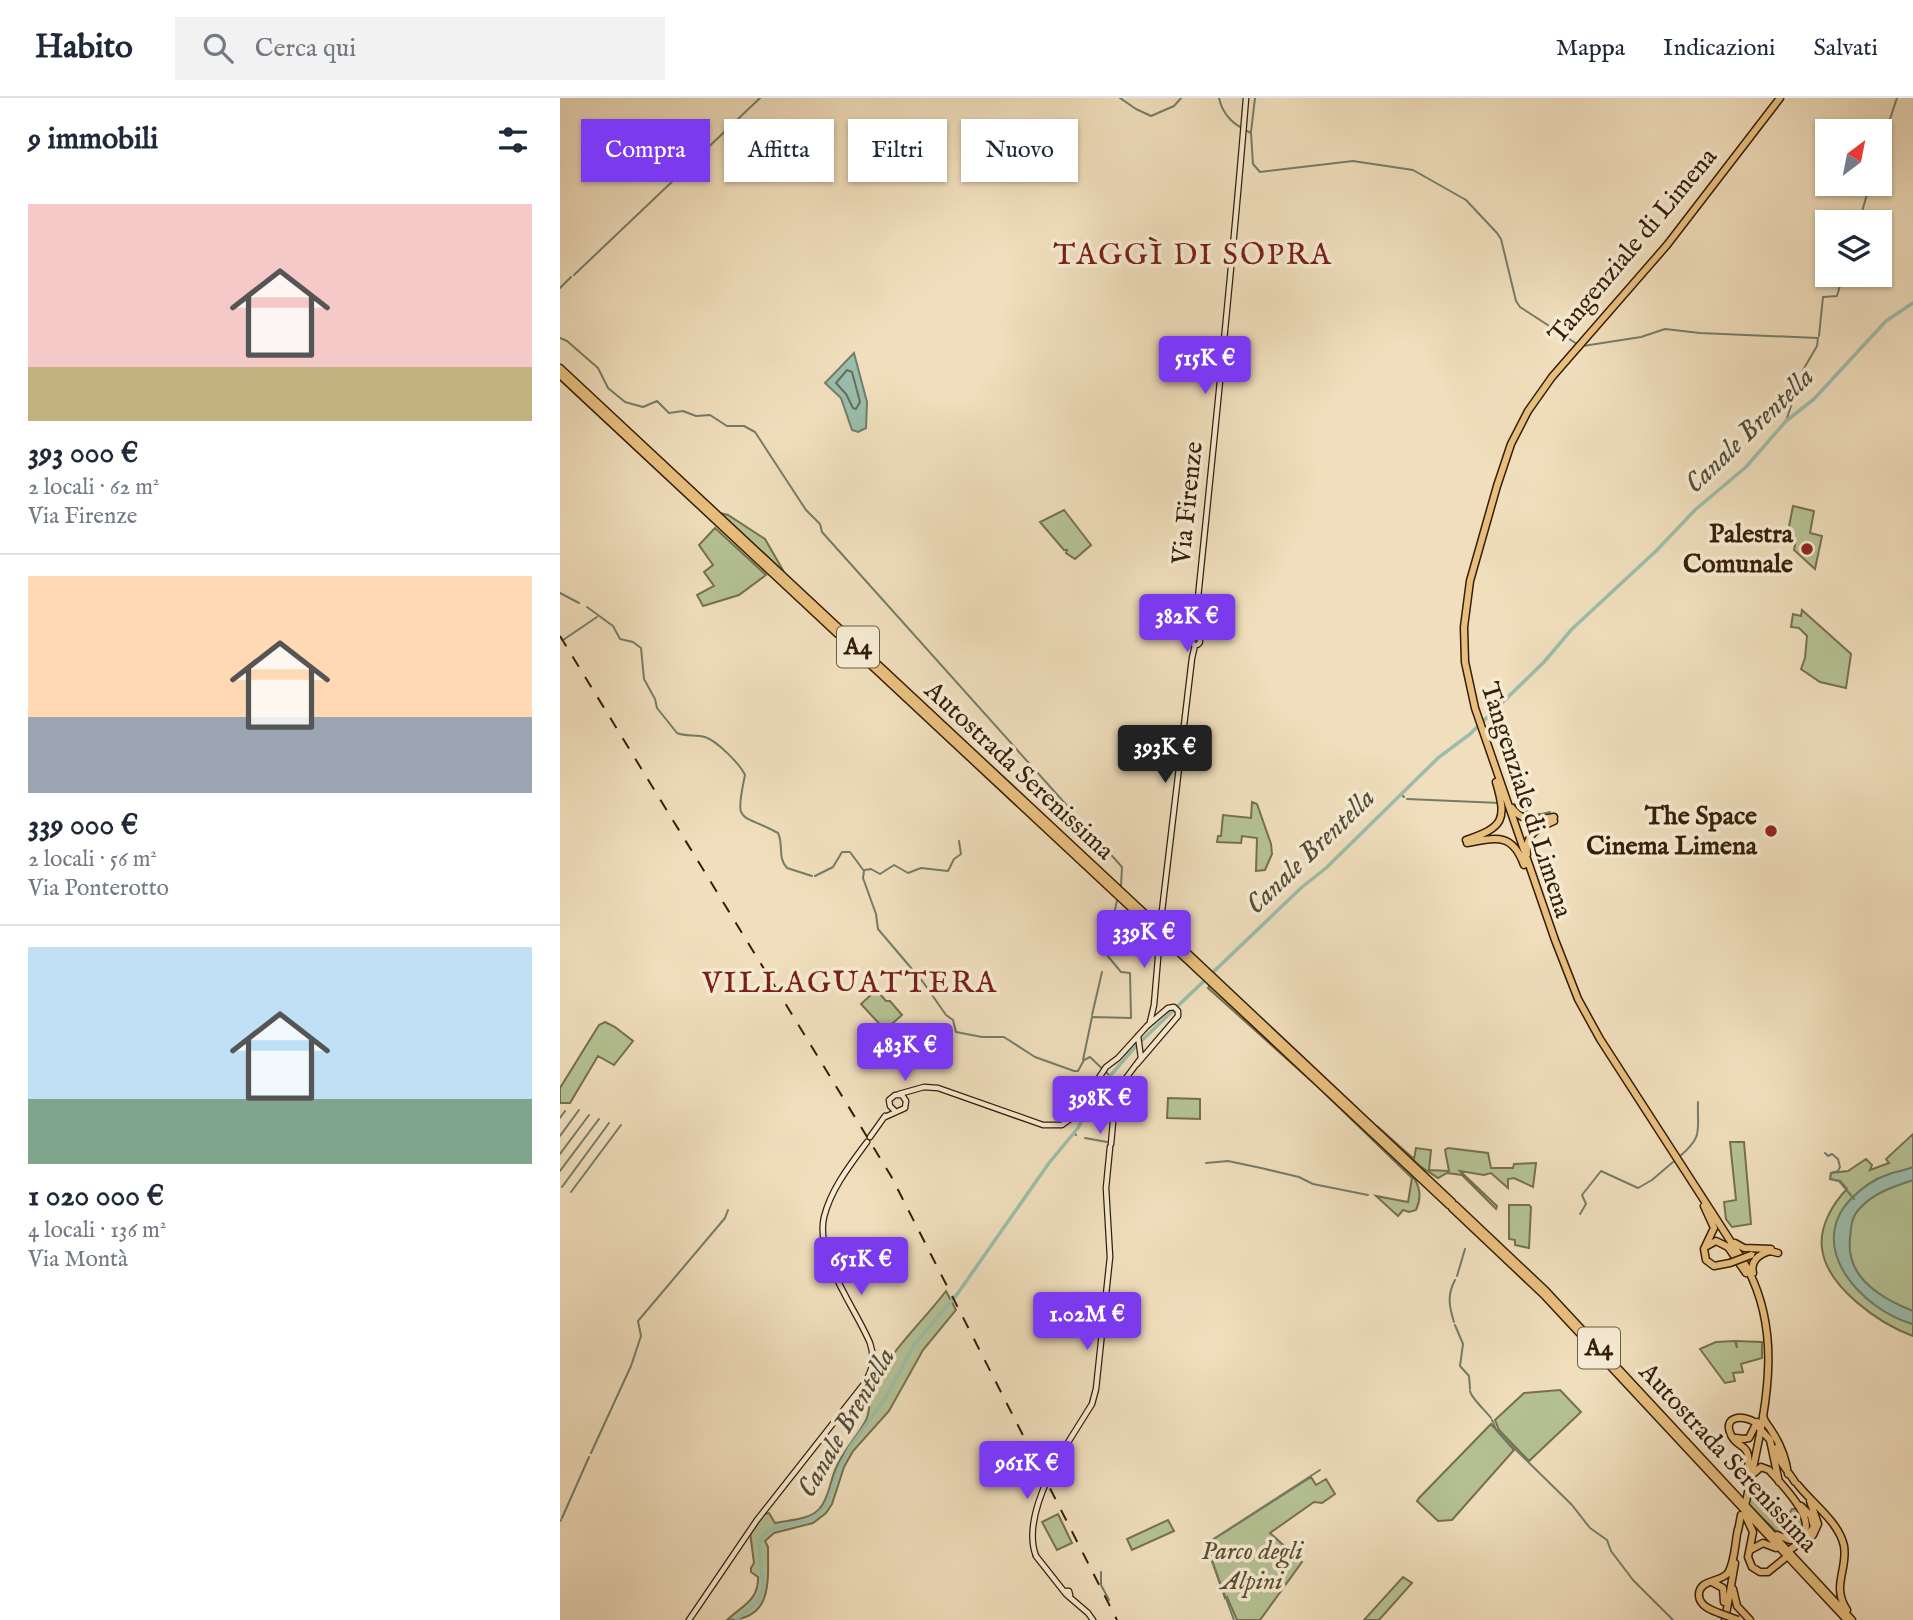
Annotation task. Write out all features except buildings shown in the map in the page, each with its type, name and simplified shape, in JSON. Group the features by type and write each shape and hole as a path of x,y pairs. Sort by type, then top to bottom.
{"highway":[{"name":"Tangenziale di Limena","path":"1676,1159 1597,1040 1565,972 1465,679 1462,615 1467,581 1504,456 1526,409 1550,375 1666,242 1778,98"},
{"name":"Autostrada Serenissima","path":"560,369 1161,932"},
{"name":"Autostrada Serenissima","path":"560,375 1546,1291 1854,1620"},
{"path":"1496,773 1517,814 1534,820 1554,819 1534,831 1527,843 1532,879"},
{"path":"1496,773 1502,818 1490,831 1466,842 1493,839 1509,842 1519,852 1532,879"},
{"path":"1676,1159 1749,1277 1761,1309 1767,1361 1764,1421 1771,1429 1784,1456 1788,1474"},
{"path":"1676,1159 1734,1242 1741,1247 1778,1250 1765,1252 1757,1257 1752,1266 1763,1308 1769,1353 1764,1398 1747,1488"},
{"path":"1702,1201 1714,1228 1704,1254 1712,1266 1730,1263 1767,1249"},
{"name":"Autostrada Serenissima","path":"1452,1205 1533,1284 1847,1620"},
{"path":"1717,1219 1751,1275 1763,1308"},
{"path":"1704,1254 1711,1242 1723,1242 1749,1277"},
{"path":"1745,1501 1764,1398"},
{"path":"1747,1488 1748,1455 1732,1436 1730,1428 1732,1421 1740,1416 1758,1424 1771,1436 1788,1474 1810,1501 1818,1518 1818,1529 1792,1550 1814,1527 1810,1513 1796,1503"},
{"path":"1758,1424 1770,1440 1779,1483"},
{"path":"1747,1488 1755,1471 1761,1467 1769,1470 1796,1503 1804,1515 1806,1525 1804,1533 1797,1539 1790,1540 1780,1537 1759,1520"},
{"name":"A4","path":"1707,1471 1750,1523 1753,1538 1748,1557 1752,1567 1760,1572 1768,1572 1783,1558 1770,1569 1762,1570 1753,1564 1751,1553 1757,1544 1770,1544 1808,1578"},
{"path":"1810,1501 1822,1509 1842,1541 1844,1550 1840,1595 1854,1620"},
{"path":"1723,1617 1742,1516 1728,1572 1701,1588 1700,1599 1708,1608 1723,1617 1738,1620"},
{"path":"1723,1617 1738,1529"},
{"path":"1735,1561 1733,1592 1741,1612 1750,1620"},
{"path":"1710,1582 1717,1583 1723,1589 1723,1617"}],"main road":[{"name":"Via Firenze","path":"1161,932 1195,645 1192,641 1196,637 1246,98"},
{"path":"1147,1026 1153,1012 1161,932"},
{"path":"689,1620 757,1520 864,1384 872,1369 870,1343 828,1259 822,1231 824,1215 835,1189 885,1117 892,1096 924,1087 938,1088 1043,1125 1055,1126 1073,1117 1102,1072 1140,1032 1168,1008 1176,1009 1178,1016 1123,1082 1115,1100 1106,1188 1110,1257 1096,1389 1092,1404 1062,1452 1033,1522 1032,1542 1042,1567 1093,1620"},
{"path":"1153,1012 1156,1017 1159,1016"},
{"path":"1138,1064 1141,1058 1140,1032"},
{"path":"1129,1045 1139,1044 1145,1049 1153,1044"},
{"path":"885,1117 904,1109 908,1094 913,1090"},
{"path":"899,1094 906,1101"},
{"path":"890,1106 895,1111"}],"green space":[{"path":"1793,506 1814,511 1810,533 1822,536 1815,569 1794,550 1796,540 1786,542"},
{"path":"1064,510 1091,545 1075,559 1066,553 1067,550 1064,550 1040,522"},
{"path":"720,513 728,515 765,539 784,572"},
{"path":"715,528 766,575 739,595 703,606 697,595 714,586 704,572 713,565 699,545"},
{"path":"1802,610 1851,654 1846,688 1820,682 1801,669 1807,636 1799,628 1791,627 1793,614 1801,616"},
{"path":"1252,802 1257,804 1271,844 1272,854 1265,870 1256,871 1257,838 1242,836 1241,843 1217,842 1218,836 1221,836 1223,815 1251,818"},
{"path":"871,984 902,1015 885,1030 861,1004 874,992 869,987"},
{"path":"1210,985 1409,1171 1419,1189 1416,1210 1403,1210 1398,1216 1376,1196 1408,1202 1412,1178 1318,1087 1208,988"},
{"path":"605,1022 633,1041 614,1065 598,1056 570,1103 560,1103 560,1088 599,1025"},
{"path":"1168,1098 1200,1099 1200,1119 1167,1118"},
{"path":"1377,1126 1414,1159 1416,1148 1431,1150 1429,1170 1449,1171 1445,1150 1448,1148 1488,1153 1491,1168 1513,1168 1514,1164 1536,1163 1533,1187 1514,1178 1508,1179 1508,1188 1491,1173 1484,1175 1460,1171 1497,1206 1496,1209 1462,1175 1447,1173 1438,1178 1420,1166"},
{"path":"1913,1134 1913,1167 1877,1179 1855,1195 1838,1218 1834,1237 1837,1256 1846,1275 1859,1291 1876,1305 1894,1317 1913,1324 1913,1336 1885,1323 1844,1290 1833,1277 1826,1262 1822,1240 1828,1216 1847,1189 1840,1181 1830,1179 1831,1173 1848,1171 1866,1159 1872,1165 1870,1170 1889,1163 1886,1159"},
{"path":"1730,1142 1744,1142 1751,1224 1732,1227 1726,1219 1724,1202 1736,1200"},
{"path":"1913,1180 1913,1311 1889,1300 1868,1285 1853,1264 1850,1238 1853,1219 1865,1203 1885,1191"},
{"path":"1509,1205 1531,1207 1529,1248 1515,1245 1515,1240 1509,1239"},
{"path":"946,1291 956,1310 923,1350 889,1411 853,1451 844,1467 832,1504 826,1513 813,1523 774,1533 765,1541 768,1547 768,1573 765,1596 753,1613 727,1620 753,1597 758,1585 758,1577 751,1572 754,1563 750,1532 764,1514 769,1513 775,1523 805,1517 820,1508 839,1462 867,1418 878,1377 895,1351"},
{"path":"1735,1341 1737,1348 1736,1341 1762,1342 1762,1358 1741,1364 1743,1372 1733,1373 1735,1381 1725,1383 1700,1349 1716,1342"},
{"path":"1560,1390 1581,1412 1529,1461 1499,1430 1495,1420 1524,1393"},
{"path":"1491,1424 1514,1450 1452,1520 1438,1521 1417,1501"},
{"name":"Parco degli Alpini","path":"1311,1477 1316,1485 1326,1479 1335,1494 1322,1503 1314,1502 1270,1533 1302,1562 1260,1620 1237,1620 1227,1597 1225,1598 1206,1544"},
{"path":"1762,1494 1781,1519 1792,1509 1797,1509 1805,1523 1797,1537 1781,1536 1747,1503 1749,1497"},
{"path":"1058,1514 1072,1543 1057,1550 1042,1522"},
{"path":"1168,1520 1174,1531 1132,1550 1127,1539"},
{"path":"1403,1577 1412,1583 1379,1620 1364,1620"}],"water":[{"path":"854,353 867,402 866,428 858,432 852,430 841,398 825,383"},
{"path":"1913,1167 1913,1180 1878,1194 1857,1211 1851,1226 1850,1252 1853,1264 1868,1285 1889,1300 1913,1311 1913,1324 1894,1317 1859,1291 1846,1275 1837,1256 1834,1237 1838,1218 1851,1199 1882,1177"}],"waterway":[{"path":"574,275 760,98"},
{"path":"1120,98 1151,116 1174,106 1181,98"},
{"path":"1219,98 1230,119 1251,133 1253,164 1260,172 1353,161 1413,170 1466,200 1501,239 1516,301 1520,307 1577,344"},
{"path":"1251,132 1255,98"},
{"path":"1890,119 1897,98"},
{"path":"1862,210 1867,196"},
{"path":"560,288 571,277"},
{"path":"1819,336 1823,297 1837,296 1840,287"},
{"name":"Canale Brentella","path":"736,1620 757,1602 761,1593 763,1586 759,1545 763,1535 772,1529 812,1519 826,1506 840,1466 850,1447 886,1397 914,1345 958,1293 1049,1163 1078,1128 1089,1105 1135,1047 1302,887 1326,868 1438,758 1470,734 1544,662 1572,629 1656,551 1696,509 1746,467 1786,421 1814,399 1886,321 1913,303"},
{"path":"1583,346 1641,337 1665,329 1818,338 1817,346 1803,370 1786,421"},
{"path":"560,338 598,368 608,388 625,402 643,407 657,401 669,413 683,411 696,416 710,415 727,426 744,426 755,432 806,510 820,524 822,532 1122,867 1121,886"},
{"path":"560,593 579,603"},
{"path":"587,607 613,626 620,639 633,642 641,648 644,679 657,708 677,733 705,737 733,759 745,775 740,803 743,815 778,833 782,860 787,868 812,876"},
{"path":"563,640 597,617"},
{"name":"Canale Brentella","path":"1401,794 1404,797"},
{"path":"1407,799 1500,803"},
{"path":"1514,804 1533,814 1550,812"},
{"path":"865,870 871,869 880,874 894,865 908,873 921,868 948,871 954,859 961,854 959,841"},
{"path":"815,876 833,867 842,852 850,852 864,871 863,878 876,914 878,929 923,982 946,1015 953,1020 956,1032 982,1037 1004,1037 1035,1057 1074,1071 1078,1071 1084,1060 1090,1057 1110,1076"},
{"path":"1083,1060 1092,1017 1131,1018 1130,973 1121,972 1106,954 1117,900"},
{"path":"1092,1015 1102,972"},
{"path":"1679,1157 1696,1138 1698,1102"},
{"path":"560,1136 579,1110"},
{"path":"560,1118 565,1111"},
{"path":"560,1154 589,1115"},
{"path":"560,1171 599,1119"},
{"path":"562,1187 609,1123"},
{"path":"571,1192 621,1125"},
{"path":"1085,1138 1107,1142"},
{"path":"1825,1153 1838,1159 1840,1167 1838,1171 1831,1173 1830,1179 1839,1181 1854,1199"},
{"path":"1206,1163 1228,1161 1299,1177 1313,1184 1368,1195"},
{"path":"1580,1214 1586,1204 1582,1195 1601,1171 1638,1188 1673,1162"},
{"path":"591,1453 631,1366 641,1336 638,1321 725,1218 728,1210"},
{"path":"1457,1276 1465,1249"},
{"path":"1454,1322 1450,1301 1455,1280"},
{"path":"1455,1325 1463,1344 1460,1366 1469,1376 1470,1389"},
{"path":"1470,1391 1491,1418"},
{"path":"1492,1420 1496,1429 1572,1505 1590,1528 1607,1540 1611,1551 1633,1580 1673,1620"},
{"path":"562,1518 589,1457"},
{"path":"1234,1620 1206,1544 1320,1470"},
{"path":"1101,1572 1101,1585 1109,1600"}],"railway":[{"path":"560,636 891,1176 1117,1620"}],"place":[{"name":"Palestra Comunale","path":"1807,549"},
{"name":"The Space Cinema Limena","path":"1771,831"}],"district":[{"name":"TAGGÌ DI SOPRA","path":"1193,256"},
{"name":"VILLAGUATTERA","path":"850,984"}]}
